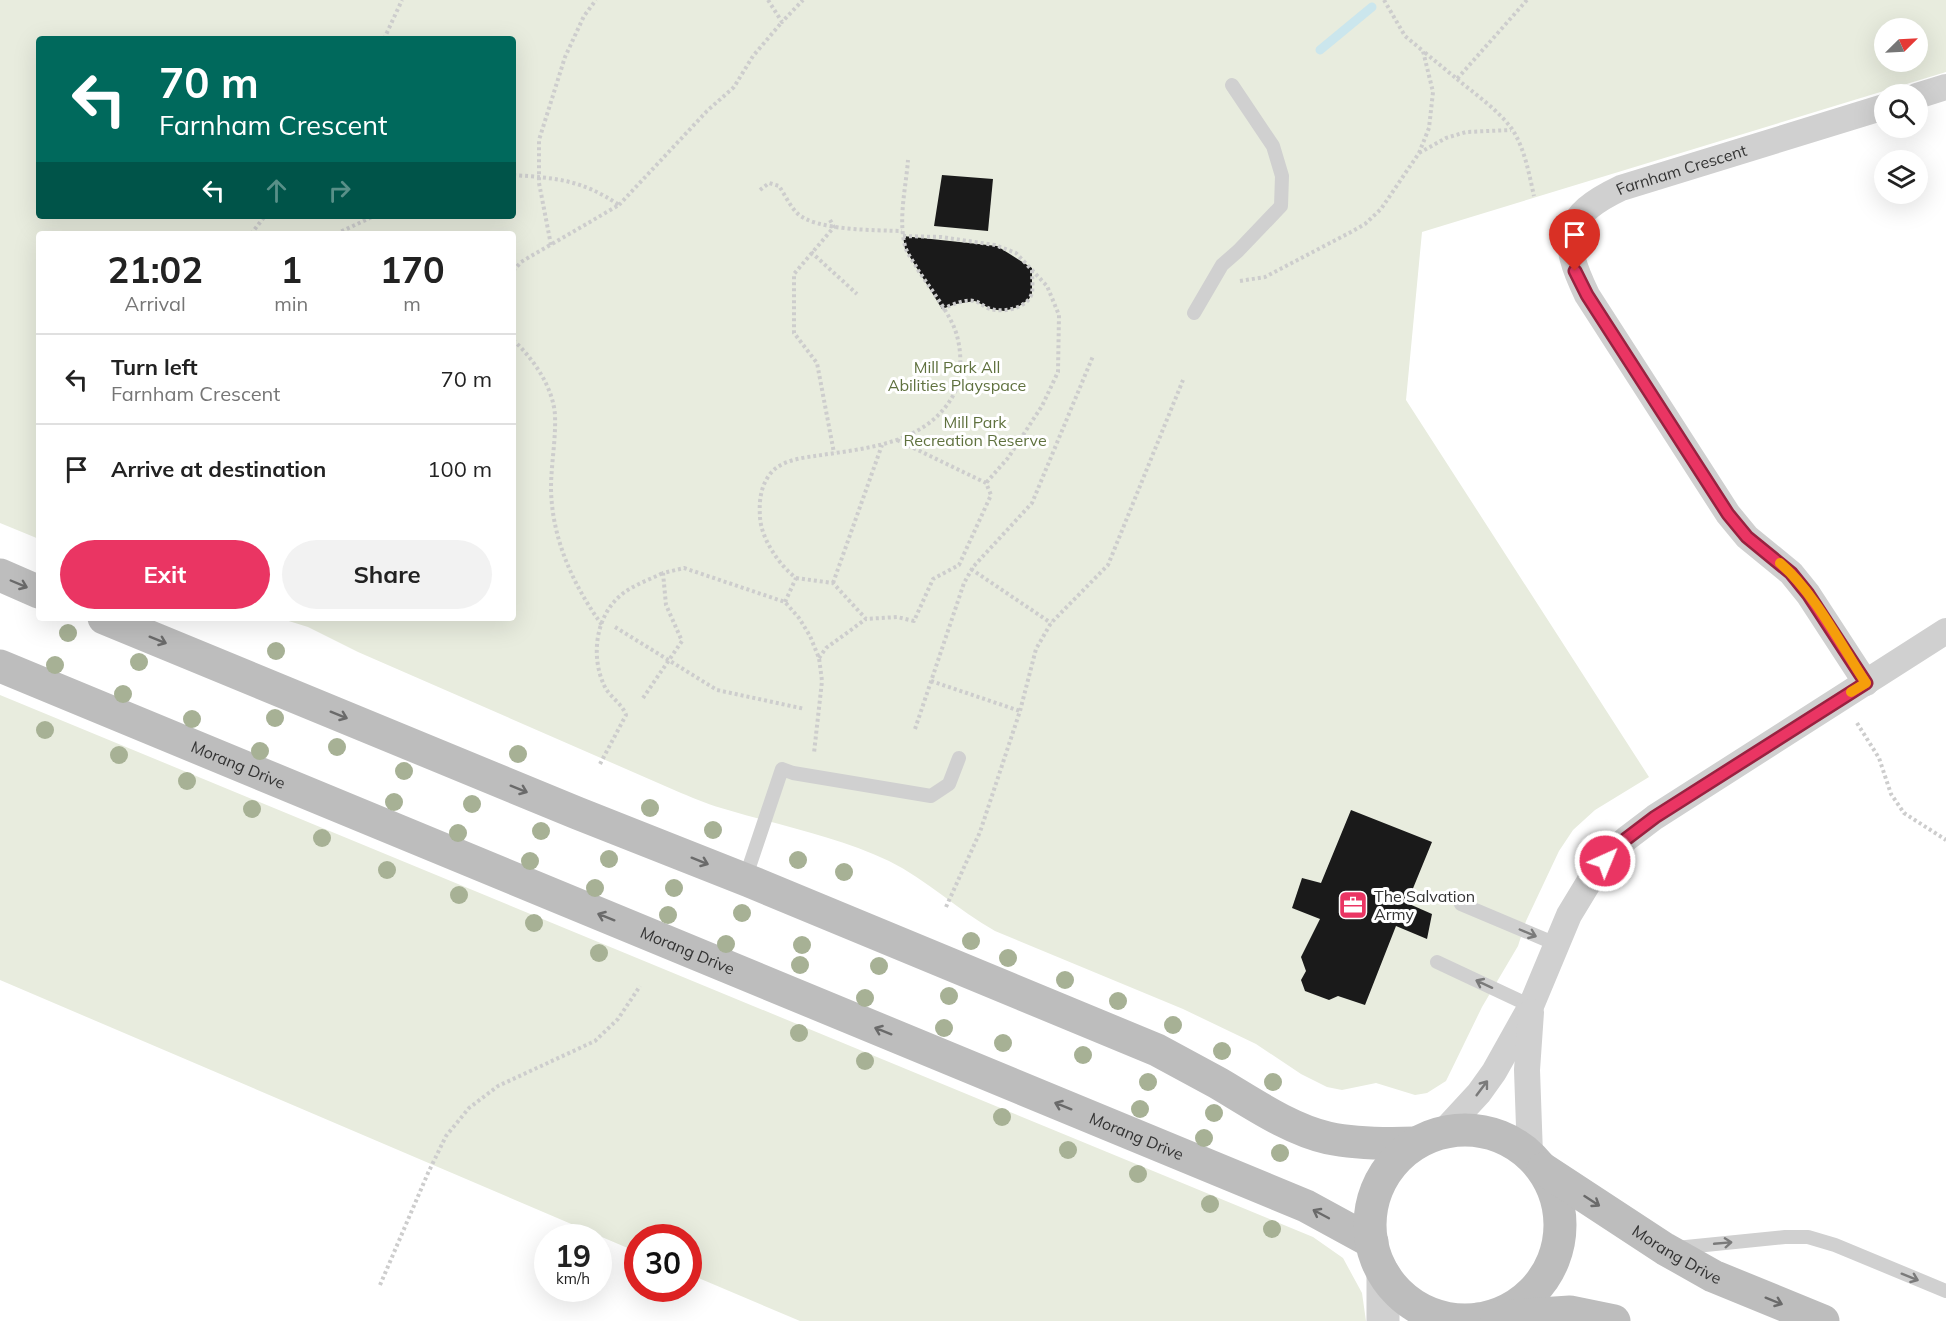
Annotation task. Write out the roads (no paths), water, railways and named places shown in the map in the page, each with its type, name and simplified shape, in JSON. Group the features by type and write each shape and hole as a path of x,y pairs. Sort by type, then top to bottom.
{"main road":[{"path":"0,576 36,591"},
{"path":"111,621 1157,1050 1258,1108 1327,1138 1378,1144 1473,1130 1504,1137 1537,1162 1557,1197 1561,1227 1555,1257 1540,1284 1517,1305 1481,1319"},
{"name":"Morang Drive","path":"0,666 1306,1206 1372,1242"},
{"path":"1429,1138 1393,1162 1378,1186 1371,1214 1372,1242 1376,1258 1383,1273 1401,1295 1424,1311 1450,1319 1481,1319 1570,1312 1614,1321"},
{"name":"Morang Drive","path":"1537,1162 1665,1249 1713,1276 1822,1321"}],"street":[{"path":"1928,93 1946,87"},
{"name":"Farnham Crescent","path":"1866,683 1808,594 1791,573 1747,537 1728,514 1587,295 1575,271 1570,253 1570,234 1585,210 1601,198 1621,188 1874,110"},
{"path":"1429,1138 1479,1093 1494,1072 1531,1006 1569,915 1589,882 1626,839 1655,817 1946,631"},
{"path":"1531,1006 1527,1070 1537,1162"},
{"path":"1383,1273 1383,1321"}],"lane":[{"path":"1194,313 1222,265 1281,206 1282,176 1273,146 1232,86"},
{"path":"744,879 782,769 931,796 949,784 959,758"},
{"path":"1461,904 1556,944"},
{"path":"1437,962 1531,1006"},
{"path":"1665,1249 1785,1237 1808,1237 1835,1245 1946,1291"}],"waterway":[{"path":"1320,50 1372,7"}],"place":[{"name":"The Salvation Army","path":"1353,905"}],"park label":[{"name":"Mill Park All Abilities Playspace","path":"957,376"},
{"name":"Mill Park Recreation Reserve","path":"975,431"}]}
